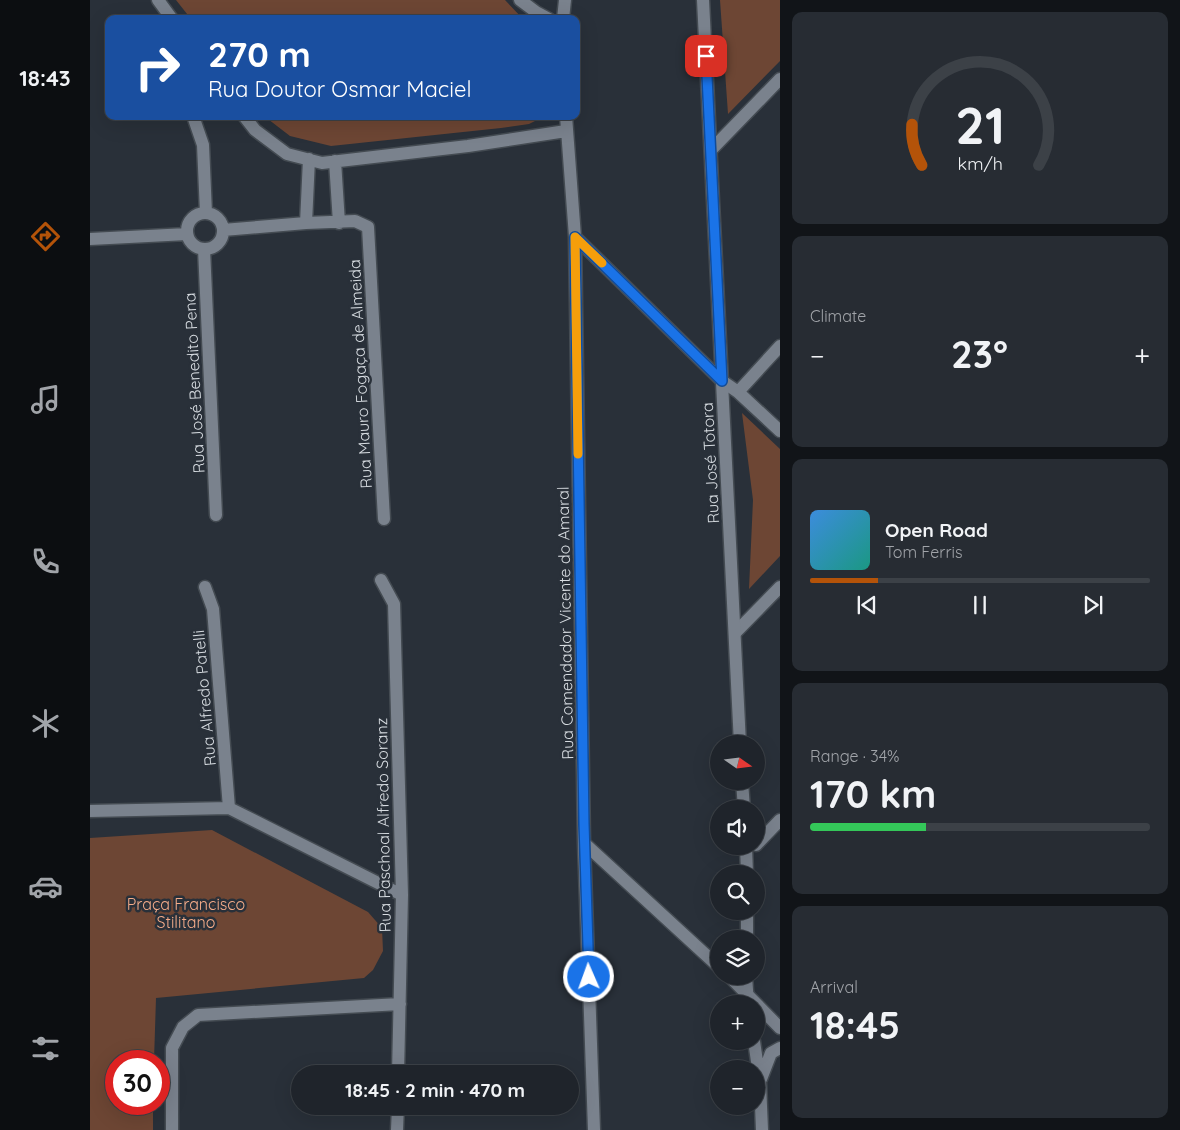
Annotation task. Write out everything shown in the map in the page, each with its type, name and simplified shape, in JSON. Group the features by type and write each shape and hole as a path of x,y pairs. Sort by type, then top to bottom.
{"street":[{"path":"158,0 169,15"},
{"path":"520,0 542,15"},
{"path":"563,15 564,0"},
{"name":"Rua José Totora","path":"703,0 740,735"},
{"path":"711,150 780,79"},
{"path":"194,120 203,145 206,213"},
{"path":"247,120 255,130 287,154 322,163 468,146 566,131"},
{"name":"Rua Comendador Vicente do Amaral","path":"566,120 575,237 584,843 594,1130"},
{"path":"306,223 309,160"},
{"path":"223,230 306,223 339,223 335,161"},
{"path":"206,213 217,217 223,230 218,244 204,249 192,244 187,234 187,228 192,219 196,215 206,213"},
{"name":"Rua Mauro Fogaça de Almeida","path":"339,223 355,222 368,227 384,519"},
{"path":"90,239 187,234"},
{"path":"575,237 722,381 738,392 780,431"},
{"name":"Rua José Benedito Pena","path":"204,249 216,515"},
{"path":"738,392 780,346"},
{"name":"Rua Paschoal Alfredo Soranz","path":"381,580 394,604 402,895 398,1065"},
{"name":"Rua Alfredo Patelli","path":"206,587 213,609 229,808"},
{"path":"735,633 780,587"},
{"path":"90,811 229,808 402,895"},
{"path":"765,834 780,820"},
{"path":"584,843 710,959"},
{"path":"736,985 744,995"},
{"path":"172,1130 172,1048 184,1027 198,1015 400,1004"},
{"path":"765,1014 780,1028"},
{"path":"765,1068 769,1057 775,1050 780,1048"},
{"path":"397,1130 398,1115"},
{"path":"761,1115 762,1130"}],"green space":[{"path":"176,0 505,0 519,15 188,15"},
{"path":"720,0 780,0 780,61 728,114"},
{"path":"269,120 537,120 529,124 501,128 331,146 290,136"},
{"path":"742,413 780,449 780,556 749,589 753,500"},
{"name":"Praça Francisco Stilitano","path":"212,830 368,912 382,928 383,951 373,970 364,978 156,998 154,1050 105,1050 105,1115 153,1115 153,1130 90,1130 90,838"}],"slow traffic":[{"path":"578,454 575,237 602,263"}],"route":[{"path":"589,977 584,824 575,237 722,381 706,56"}]}
